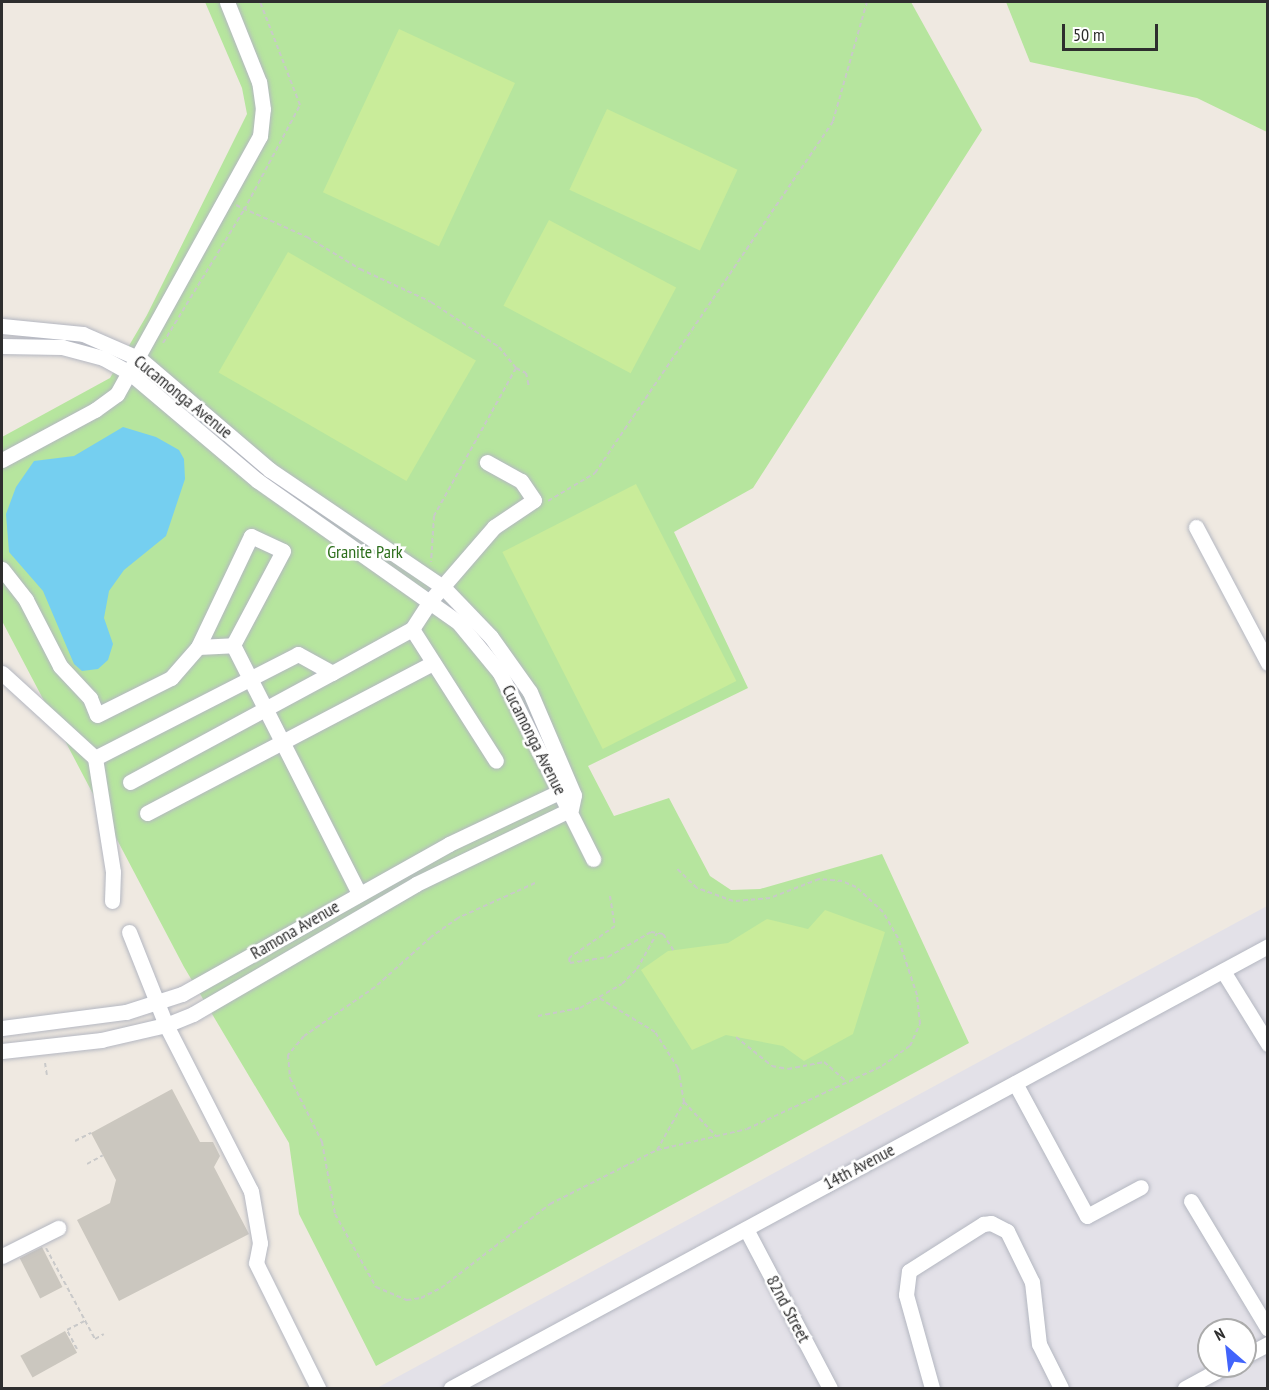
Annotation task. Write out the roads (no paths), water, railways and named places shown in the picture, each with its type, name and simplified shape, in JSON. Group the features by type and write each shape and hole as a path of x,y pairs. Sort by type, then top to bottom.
{"street":[{"path":"2,460 95,410 117,394 140,359 153,327 260,136 263,109 259,82 227,2"},
{"name":"Cucamonga Avenue","path":"2,327 83,334 140,359 270,470 443,587 491,637 530,692 573,802"},
{"name":"Cucamonga Avenue","path":"2,346 62,347 103,358 130,373 258,481 458,622 500,673 557,793 573,802"},
{"path":"130,782 267,711 412,629 430,601 494,526 534,500 521,481 487,462"},
{"path":"1196,527 1268,663"},
{"path":"2,569 26,600 60,666 90,698 97,715 171,678 198,647 251,536 283,551 233,645"},
{"path":"412,629 496,761"},
{"path":"198,647 233,645"},
{"path":"233,645 359,893"},
{"path":"95,758 298,654 332,673"},
{"path":"147,813 433,663"},
{"path":"2,673 95,758 112,872 112,901"},
{"name":"Ramona Avenue","path":"2,1028 97,1017 157,1002 210,981 359,893 449,844 557,793"},
{"path":"573,802 593,859"},
{"name":"Ramona Avenue","path":"2,1051 101,1040 166,1026 221,1001 416,884 573,802"},
{"path":"129,932 166,1026 251,1191 260,1243 256,1263 318,1389"},
{"name":"14th Avenue","path":"451,1389 1268,946"},
{"path":"1222,971 1265,1035"},
{"path":"1015,1083 1087,1216 1141,1187"},
{"path":"1191,1201 1268,1329"},
{"path":"932,1389 906,1295 909,1271 973,1230 991,1223 1007,1231 1032,1282 1039,1344 1061,1389"},
{"path":"2,1256 58,1228"},
{"name":"82nd Street","path":"746,1229 830,1389"},
{"path":"1194,1386 1207,1378"}],"water":[{"path":"123,427 156,437 179,450 184,459 185,479 166,536 124,570 109,591 104,618 113,644 108,660 98,669 82,671 74,664 43,591 9,552 6,514 16,487 34,461 74,456"}],"park label":[{"name":"Granite Park","path":"365,552"}]}
